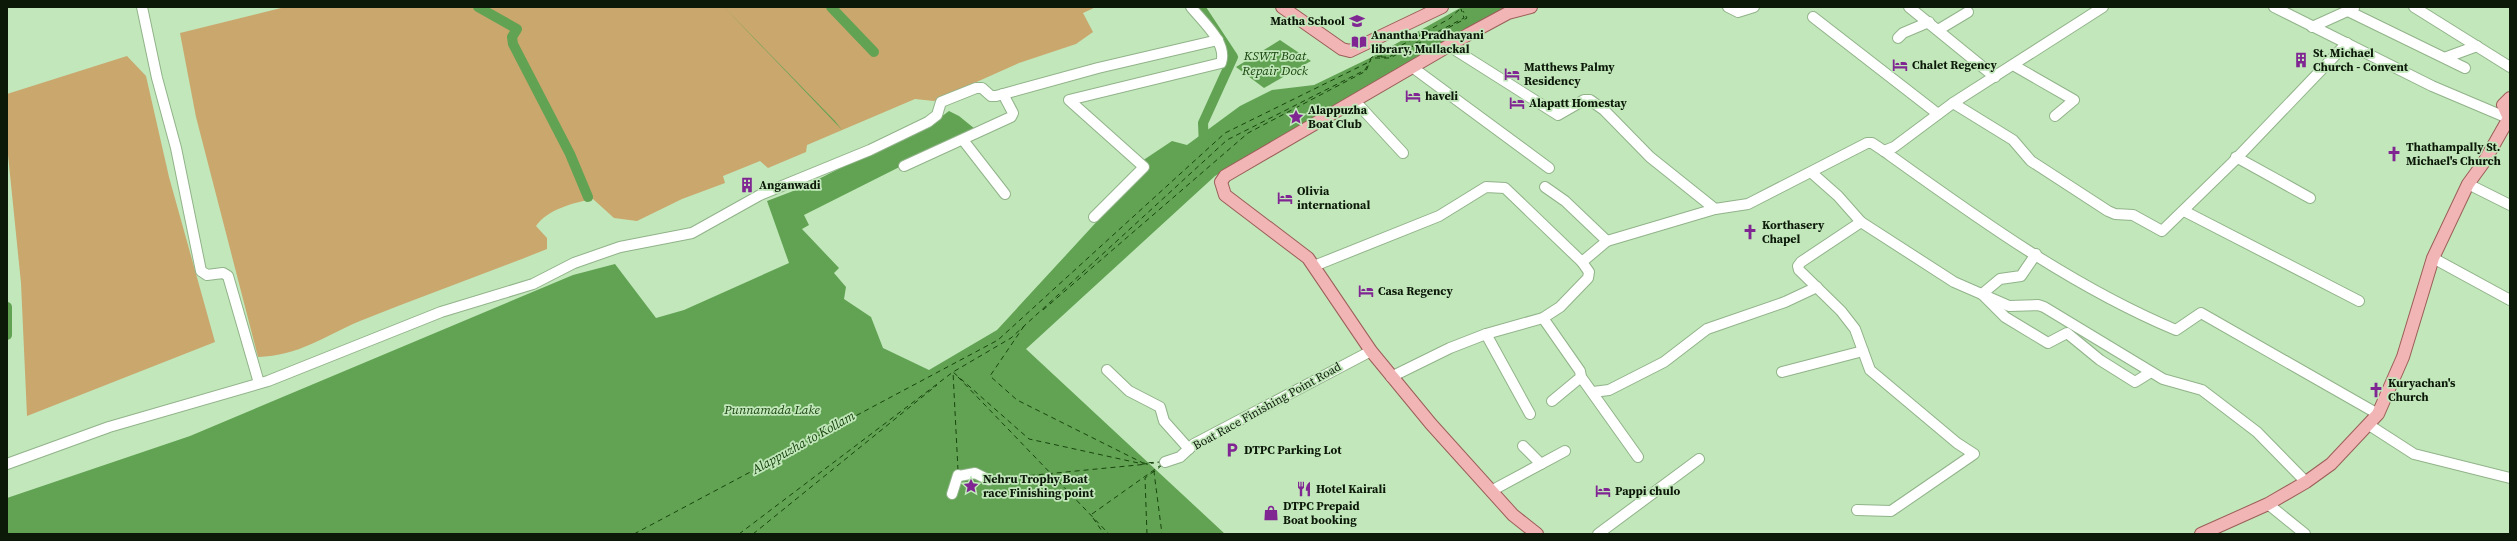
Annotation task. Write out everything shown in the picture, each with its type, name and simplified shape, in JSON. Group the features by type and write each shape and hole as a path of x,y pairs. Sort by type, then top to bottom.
{"main road":[{"path":"1282,7 1342,49 1350,51 1442,7"},
{"path":"1531,7 1508,13 1449,46 1225,176 1221,182 1225,194 1300,251 1314,266 1370,351 1391,377 1464,463 1514,515 1537,534"},
{"path":"2201,534 2268,504 2306,482 2332,464 2378,414 2403,357 2433,258 2468,184 2484,162 2509,118 2503,104 2510,98"}],"street":[{"path":"142,7 157,78 176,148 201,271 207,275 223,273 228,276 259,383"},
{"path":"1094,217 1144,167 1069,100 1218,65 1223,59 1218,40 1191,7"},
{"path":"1728,7 1738,12 1754,7"},
{"path":"1910,7 1995,77"},
{"path":"1884,151 1910,136 1952,103 2103,7"},
{"path":"2274,7 2436,88 2509,118"},
{"path":"2414,7 2510,67"},
{"path":"2312,27 2352,9 2447,57 2465,68"},
{"path":"1938,30 1968,12"},
{"path":"1813,17 1938,114"},
{"path":"1898,38 1903,33 1929,22"},
{"path":"7,464 109,427 259,383 441,312 533,284 574,263 620,247 692,233 760,196 870,150 928,122 937,115 938,106 946,99 979,88 993,97 1098,68 1218,40"},
{"path":"1952,103 2013,140 2030,161 2112,213 2133,215 2162,231 2207,190 2236,157 2347,43"},
{"path":"1449,46 1558,115 1561,115 1584,100 1590,100 1604,110 1650,157 1715,209"},
{"path":"2447,57 2477,46"},
{"path":"2013,65 2074,100 2055,116"},
{"path":"1412,67 1549,168"},
{"path":"904,166 941,148 963,140 1013,115 1003,94"},
{"path":"1355,101 1403,153"},
{"path":"963,140 1005,194"},
{"path":"1582,262 1607,241 1715,209 1748,204 1812,173 1867,143 1872,143 1945,195 2036,254 2132,311 2176,330 2201,313 2378,414"},
{"path":"2236,157 2310,198"},
{"path":"1812,173 1838,196 1861,222 1954,282 2008,306 2038,305 2044,307 2163,379 2202,390 2257,432 2306,482"},
{"path":"2468,184 2510,205"},
{"path":"1314,266 1439,216 1474,194 1496,186 1504,188 1582,262 1589,272 1588,278 1560,307 1543,318 1486,334 1450,348 1391,377"},
{"path":"1545,187 1565,201 1607,241"},
{"path":"2184,211 2359,301"},
{"path":"1857,510 1891,511 1974,454 1957,443 1870,370 1860,337 1836,306 1798,266 1861,222"},
{"path":"1982,294 2000,279 2021,276 2036,254"},
{"path":"2433,258 2510,300"},
{"path":"1593,392 1609,390 1664,362 1707,329 1785,302 1817,287"},
{"path":"1982,294 2005,316 2048,343 2067,333 2100,360 2135,382 2151,372"},
{"path":"1543,318 1580,370 1581,377 1638,458"},
{"path":"1486,334 1530,414"},
{"name":"Boat Race Finishing Point Road","path":"1165,462 1180,457 1189,449 1282,396 1370,351"},
{"path":"1782,372 1863,351"},
{"path":"1107,370 1129,391 1160,407 1164,421 1189,449"},
{"path":"1552,401 1574,385 1581,377"},
{"path":"2369,425 2414,454 2510,478"},
{"path":"1523,446 1541,464"},
{"path":"1491,491 1565,451"},
{"path":"1598,534 1699,459"},
{"path":"952,494 959,476 975,473 989,480"},
{"path":"2268,504 2305,534"}],"shaded area":[{"path":"285,7 1096,7 1083,13 1093,32 1076,44 1019,63 934,101 915,99 807,145 806,152 768,168 760,161 723,176 725,183 682,199 637,221 614,218 593,199 554,211 541,220 536,226 547,238 547,249 360,321 299,349 272,356 258,357 196,117 180,33"},
{"path":"127,56 146,76 169,177 215,342 27,416 21,283 7,145 7,94"}],"water":[{"path":"724,7 835,121 842,130"},
{"name":"Punnamada Lake","path":"1462,7 1518,7 1311,120 1215,176 1026,349 1225,534 7,534 7,498 190,436 573,275 615,264 656,318 684,310 789,263 767,201 801,188 941,117 949,111 959,116 975,129 804,215 809,225 802,229 839,268 834,273 846,287 844,299 871,317 883,348 929,370 997,330 1136,179 1142,161 1172,141 1187,145 1240,106 1272,90 1314,85 1372,57"},
{"name":"KSWT Boat Repair Dock","path":"1280,40 1311,61 1264,88 1236,67"}],"waterway":[{"path":"478,7 517,29 512,37 513,44 570,154 588,197"},
{"path":"831,7 874,52"},
{"path":"1200,7 1233,57 1203,123 1204,147"},
{"path":"1201,9 1206,7"},
{"path":"7,307 7,335"}],"ferry route":[{"path":"634,534 998,340 1225,133 1367,63 1372,57 1382,56 1449,19 1461,8"},
{"path":"1381,57 1389,57 1464,18 1461,9"},
{"path":"1375,58 1390,58 1467,18 1463,11"},
{"path":"1043,310 1248,133 1366,71 1371,59"},
{"path":"1024,326 1227,140 1365,70 1370,61"},
{"path":"953,372 1011,338 1024,326"},
{"path":"1024,326 990,376 1017,400 1143,463 1161,462"},
{"path":"739,534 953,372"},
{"path":"953,372 1029,439 1143,464 1154,463"},
{"path":"953,372 958,470"},
{"path":"958,377 1051,473"},
{"path":"753,534 937,385"},
{"path":"1051,473 1148,464"},
{"path":"1092,514 1161,465"},
{"path":"1162,465 1154,472 1162,534"},
{"path":"1147,534 1145,478 1157,469"},
{"path":"994,479 1051,473"},
{"path":"1051,473 1109,534"},
{"path":"1093,518 1104,534"}],"place":[{"name":"Matha School","path":"1357,21"},
{"name":"Anantha Pradhayani library, Mullackal","path":"1359,42"},
{"name":"St. Michael Church - Convent","path":"2301,60"},
{"name":"Chalet Regency","path":"1900,65"},
{"name":"Matthews Palmy Residency","path":"1512,74"},
{"name":"haveli","path":"1413,96"},
{"name":"Alapatt Homestay","path":"1517,103"},
{"name":"Alappuzha Boat Club","path":"1296,117"},
{"name":"Thathampally St. Michael's Church","path":"2394,154"},
{"name":"Anganwadi","path":"747,185"},
{"name":"Olivia international","path":"1285,198"},
{"name":"Korthasery Chapel","path":"1750,232"},
{"name":"Casa Regency","path":"1366,291"},
{"name":"Kuryachan's Church","path":"2376,390"},
{"name":"DTPC Parking Lot","path":"1232,450"},
{"name":"Nehru Trophy Boat race Finishing point","path":"971,486"},
{"name":"Hotel Kairali","path":"1304,489"},
{"name":"Pappi chulo","path":"1603,491"},
{"name":"DTPC Prepaid Boat booking","path":"1271,513"}],"water label":[{"name":"Alappuzha to Kollam","path":"803,442"}]}
